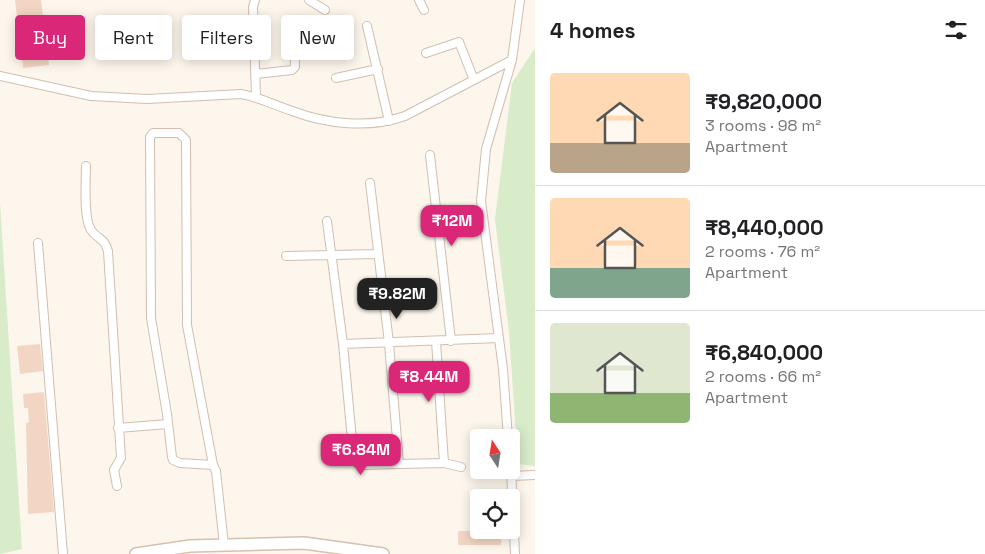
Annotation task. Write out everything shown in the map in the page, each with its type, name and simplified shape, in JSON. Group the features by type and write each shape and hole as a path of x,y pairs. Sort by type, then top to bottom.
{"street":[{"path":"255,0 253,7 256,96"},
{"path":"310,0 325,10"},
{"path":"419,0 424,10"},
{"path":"507,429 499,338 481,201 486,148 512,60 520,0"},
{"path":"367,26 389,121"},
{"path":"426,53 458,42 474,80"},
{"path":"256,74 292,70 295,67 295,60"},
{"path":"0,76 91,96 147,99 241,94 256,96 304,116 325,121 363,124 389,121 405,116 512,60"},
{"path":"336,78 378,69"},
{"path":"213,465 180,463 173,460 151,318 150,137 153,133 179,133 186,140 187,325 213,465 216,471 224,545"},
{"path":"430,155 451,340"},
{"path":"86,166 88,220 91,230 105,241 108,251 121,458 114,470 117,486"},
{"path":"370,183 389,343 399,464"},
{"path":"327,221 343,344 354,461 361,464 444,463 461,467"},
{"path":"38,243 63,554"},
{"path":"286,256 332,257 378,254"},
{"path":"343,344 499,338"},
{"path":"436,341 444,463"},
{"path":"118,428 168,424"},
{"path":"520,474 535,475"},
{"path":"511,479 516,554"},
{"path":"136,554 190,546 304,543 383,554"}],"green space":[{"path":"535,48 535,466 520,464 520,429 516,429 509,332 495,219 512,83"},
{"path":"0,202 22,549 1,554 0,554"}],"building":[{"path":"15,0 41,0 43,15 17,15"},
{"path":"22,60 48,60 49,65 23,68"},
{"path":"40,344 43,371 20,374 17,346"},
{"path":"44,392 54,512 28,514 26,423 29,422 28,408 24,408 23,394"},
{"path":"458,531 470,531 470,539 501,539 501,545 458,545"}]}
